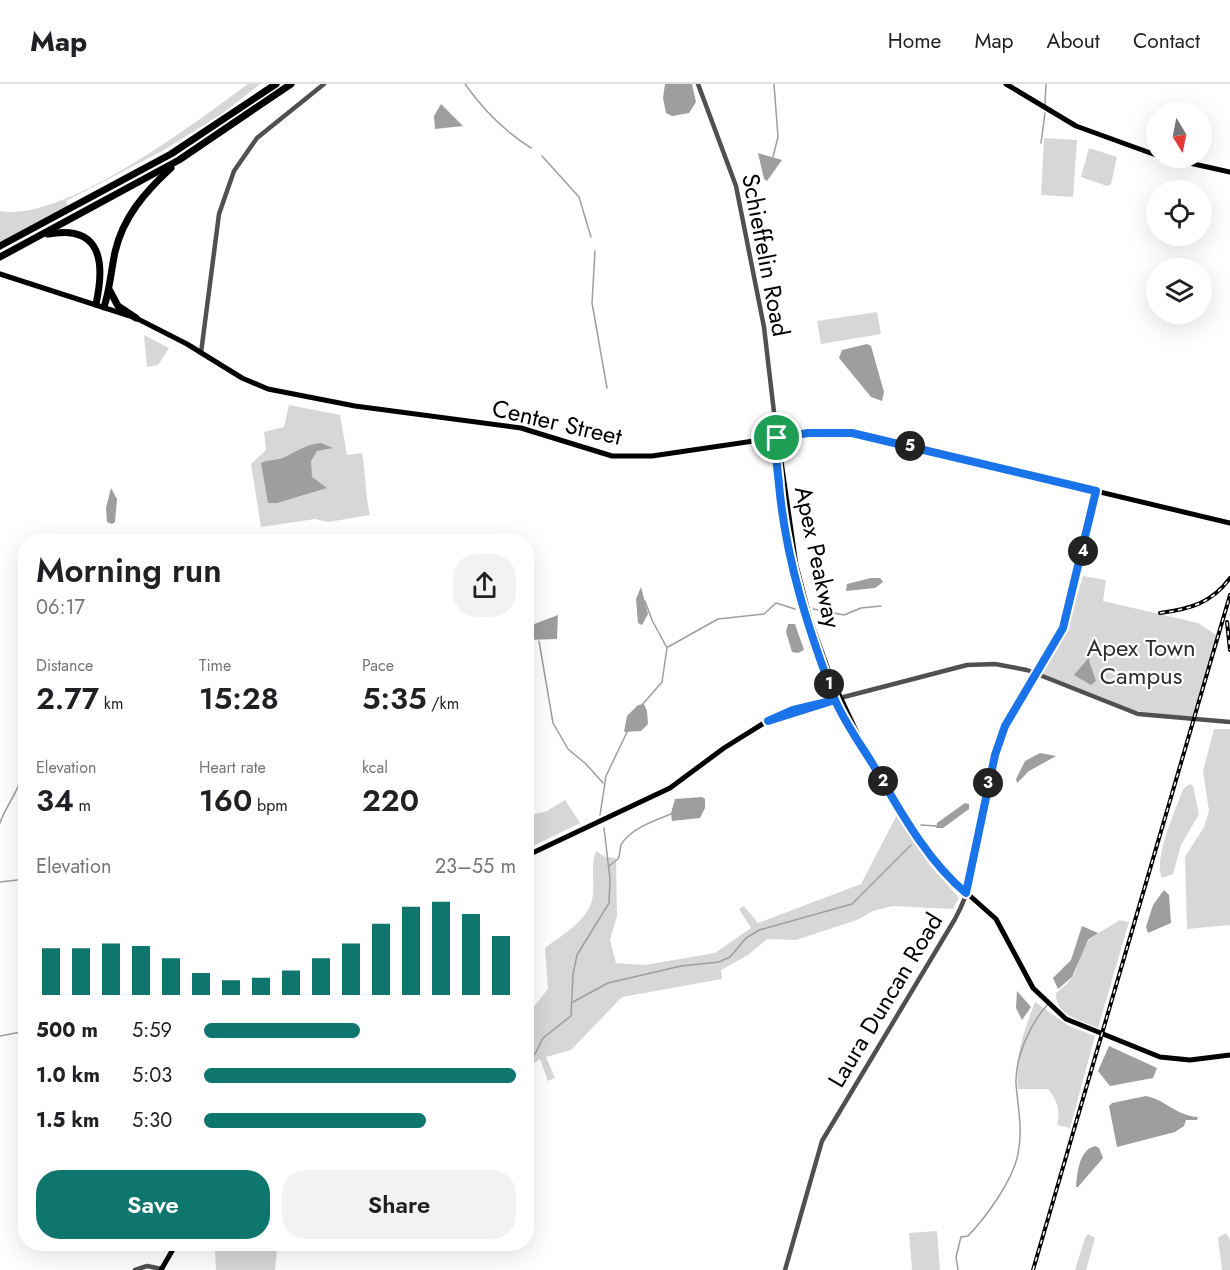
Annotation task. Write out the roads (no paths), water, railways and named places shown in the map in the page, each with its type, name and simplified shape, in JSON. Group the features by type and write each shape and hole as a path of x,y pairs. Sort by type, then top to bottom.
{"highway":[{"path":"0,246 171,154 276,84"},
{"path":"0,257 179,160 291,84"},
{"path":"136,318 117,306 111,296 115,254 128,218 149,189 179,160"},
{"path":"39,236 74,233 94,246 100,258 102,271 100,306"},
{"path":"100,306 110,289"}],"main road":[{"path":"1006,84 1076,126 1146,151"},
{"path":"1212,168 1230,172"},
{"name":"Center Street","path":"0,274 136,318 242,378 268,389 346,404 521,428 612,456 652,456 808,433 852,433 1230,523"},
{"name":"Apex Peakway","path":"777,438 781,502 794,577 814,647 837,699 867,749 867,755 923,842 950,878 986,908 1001,925 1020,968 1033,988 1060,1014 1088,1029 1158,1057 1180,1060 1230,1055"},
{"path":"534,852 670,788 724,748 768,721 837,699"},
{"path":"162,1270 172,1251"}],"street":[{"path":"201,353 219,214 234,171 257,138 324,84"},
{"name":"Schieffelin Road","path":"698,84 736,186 764,327 777,438"},
{"name":"Laura Duncan Road","path":"785,1270 822,1141 956,919 977,852 990,773 999,744 1005,726 1059,636 1068,616 1096,491"},
{"path":"837,699 967,665 995,664 1037,673 1138,714 1230,722"},
{"path":"135,1270 147,1266 162,1270"}],"waterway":[{"path":"465,84 495,120 531,148"},
{"path":"773,157 778,137 774,84"},
{"path":"1045,105 1046,84"},
{"path":"1041,143 1045,113"},
{"path":"542,156 579,197 591,237"},
{"path":"595,251 592,303 607,388"},
{"path":"642,705 662,682 667,648 645,601"},
{"path":"668,647 718,619 764,614 776,603 795,609"},
{"path":"813,609 844,615 861,608 881,606"},
{"path":"539,641 553,723 568,749 603,783"},
{"path":"600,815 606,776 628,730"},
{"path":"0,823 18,786"},
{"path":"609,866 618,859 621,845 630,834 671,814"},
{"path":"921,825 936,826"},
{"path":"534,1055 543,1038 571,1016 573,974 577,955 609,903 610,879 604,828"},
{"path":"573,1002 608,983 681,966 719,962 730,957 746,938 759,930 852,904 911,845"},
{"path":"0,882 18,880"},
{"path":"958,1270 956,1257 961,1237 968,1236 991,1208 1015,1164 1020,1136 1016,1084 1018,1063 1035,1021 1048,1004"},
{"path":"0,1036 18,1033"}],"railway":[{"path":"1160,613 1200,603 1216,593 1230,578"},
{"path":"1033,1270 1230,595"},
{"path":"1227,622 1230,650"}],"park label":[{"name":"Apex Town Campus","path":"1141,661"}]}
